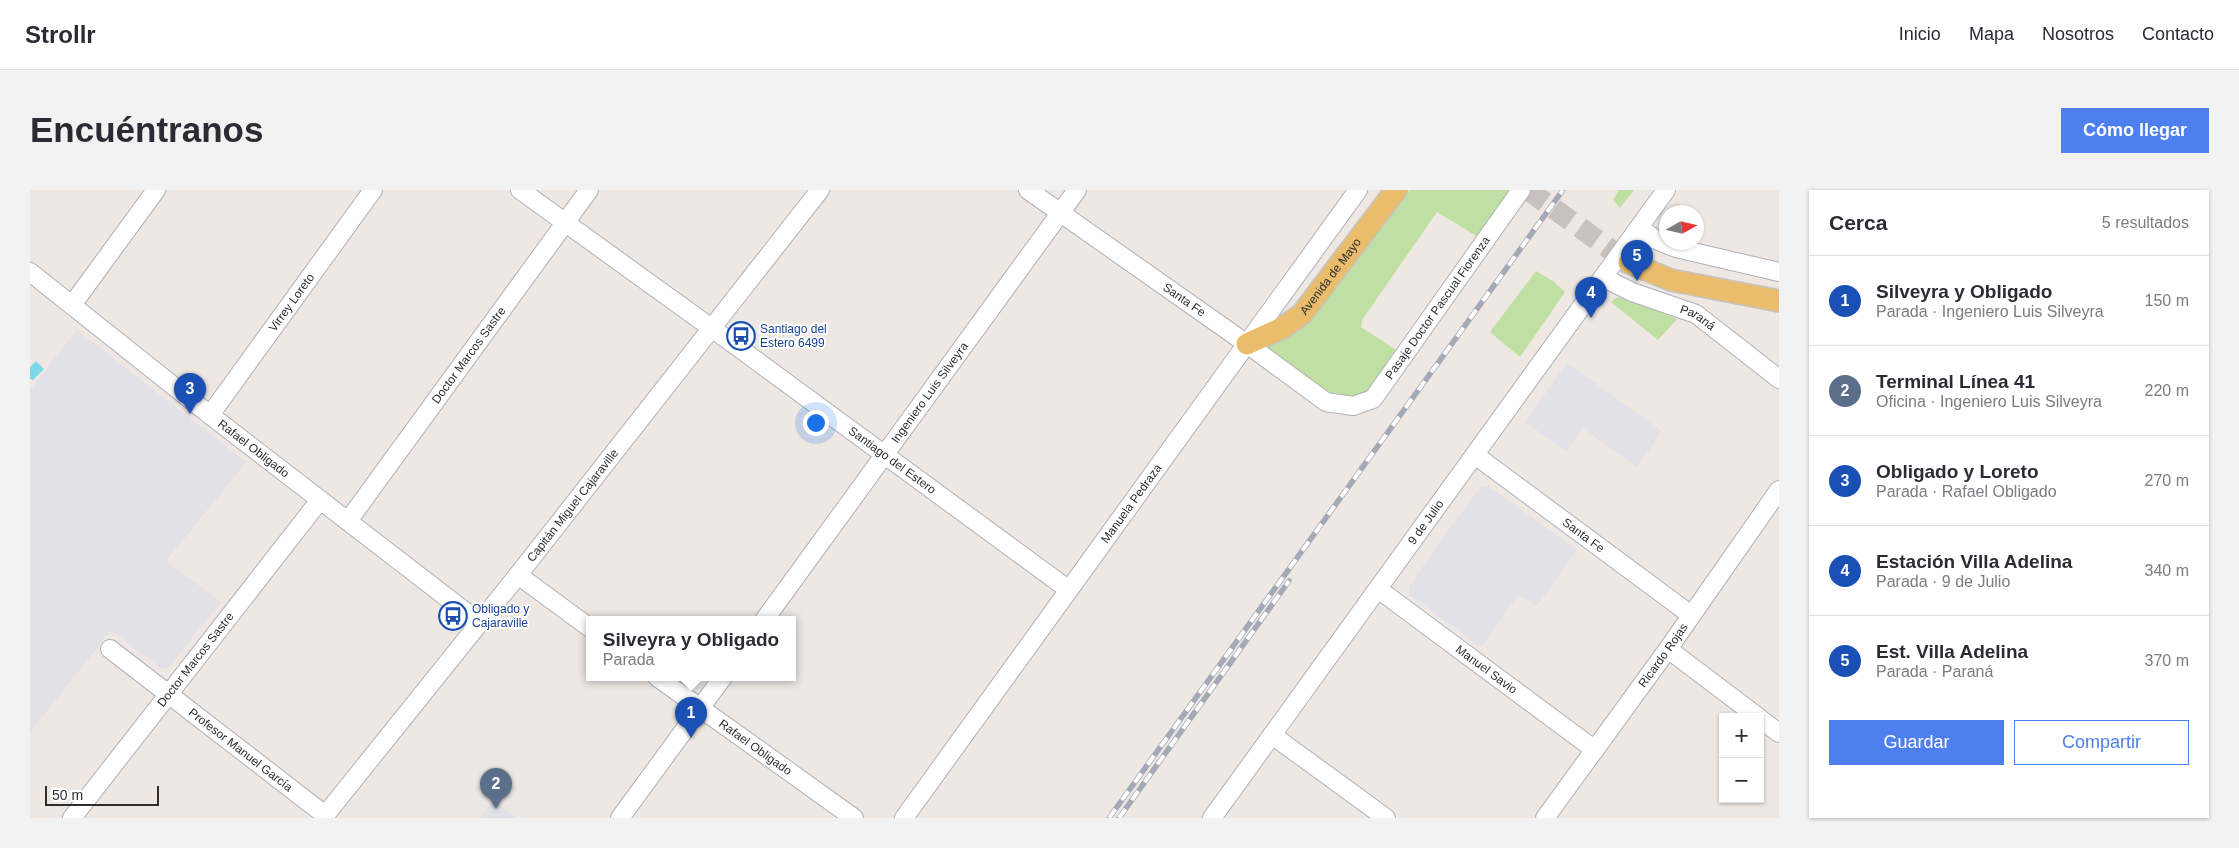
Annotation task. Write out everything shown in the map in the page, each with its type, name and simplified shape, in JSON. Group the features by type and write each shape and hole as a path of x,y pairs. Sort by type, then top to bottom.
{"main road":[{"name":"Avenida de Mayo","path":"1247,344 1282,328 1302,314 1396,190"},
{"path":"1779,287 1685,270 1650,258 1633,257 1671,280 1779,301"}],"street":[{"path":"72,305 156,190"},
{"name":"Virrey Loreto","path":"210,415 373,190"},
{"name":"Santiago del Estero","path":"520,190 1069,590"},
{"name":"Doctor Marcos Sastre","path":"348,521 589,190"},
{"name":"Capitán Miguel Cajaraville","path":"324,817 518,575 820,190"},
{"name":"Santa Fe","path":"1028,190 1326,402 1342,405"},
{"name":"Ingeniero Luis Silveyra","path":"767,616 1077,190"},
{"name":"Manuela Pedraza","path":"904,818 1358,190"},
{"name":"Pasaje Doctor Pascual Fiorenza","path":"1342,405 1353,406 1373,399 1521,190"},
{"name":"9 de Julio","path":"1212,818 1666,190"},
{"path":"1640,228 1656,240 1676,248 1779,272"},
{"name":"Rafael Obligado","path":"30,272 210,415 480,623"},
{"name":"Paraná","path":"1604,278 1632,292 1696,314 1779,379"},
{"name":"Santa Fe","path":"1475,455 1691,615"},
{"name":"Ricardo Rojas","path":"1545,818 1668,649 1779,490"},
{"name":"Doctor Marcos Sastre","path":"72,818 320,500"},
{"path":"518,575 586,625"},
{"name":"Manuel Savio","path":"1378,589 1595,750"},
{"name":"Profesor Manuel García","path":"110,649 324,817"},
{"path":"1668,649 1752,713"},
{"name":"Rafael Obligado","path":"663,681 854,818"},
{"path":"620,818 720,681"},
{"path":"1764,722 1779,733"},
{"path":"1272,735 1386,818"}],"shaded area":[{"path":"77,330 246,462 166,561 221,602 168,668 162,669 111,630 30,732 30,390"},
{"path":"1567,363 1662,431 1637,467 1583,428 1566,451 1525,422"},
{"path":"1488,486 1577,550 1537,606 1519,594 1481,647 1410,595 1409,587 1443,537 1481,487"},
{"path":"493,801 517,818 480,818"}],"green space":[{"path":"1410,190 1510,190 1478,237 1437,212 1362,320 1361,327 1399,352 1384,374 1365,394 1354,398 1327,391 1299,374 1265,347 1398,200"},
{"path":"1619,190 1634,190 1620,208 1613,200"},
{"path":"1536,271 1553,281 1565,292 1520,357 1490,332"},
{"path":"1618,297 1634,300 1677,319 1658,340 1611,302"}],"water":[{"path":"36,361 44,369 33,380 30,379 30,367"}],"tunnel":[{"path":"1528,190 1629,263"}],"railway":[{"path":"1109,818 1563,190"},
{"path":"1119,818 1289,581"}],"place":[{"name":"Est. Villa Adelina","path":"1637,281"},
{"name":"Estación Villa Adelina","path":"1591,318"},
{"name":"Santiago del Estero 6499","path":"741,336"},
{"name":"Obligado y Loreto","path":"190,414"},
{"name":"Obligado y Cajaraville","path":"453,616"},
{"name":"Silveyra y Obligado","path":"691,738"},
{"name":"Terminal Línea 41","path":"496,809"}]}
